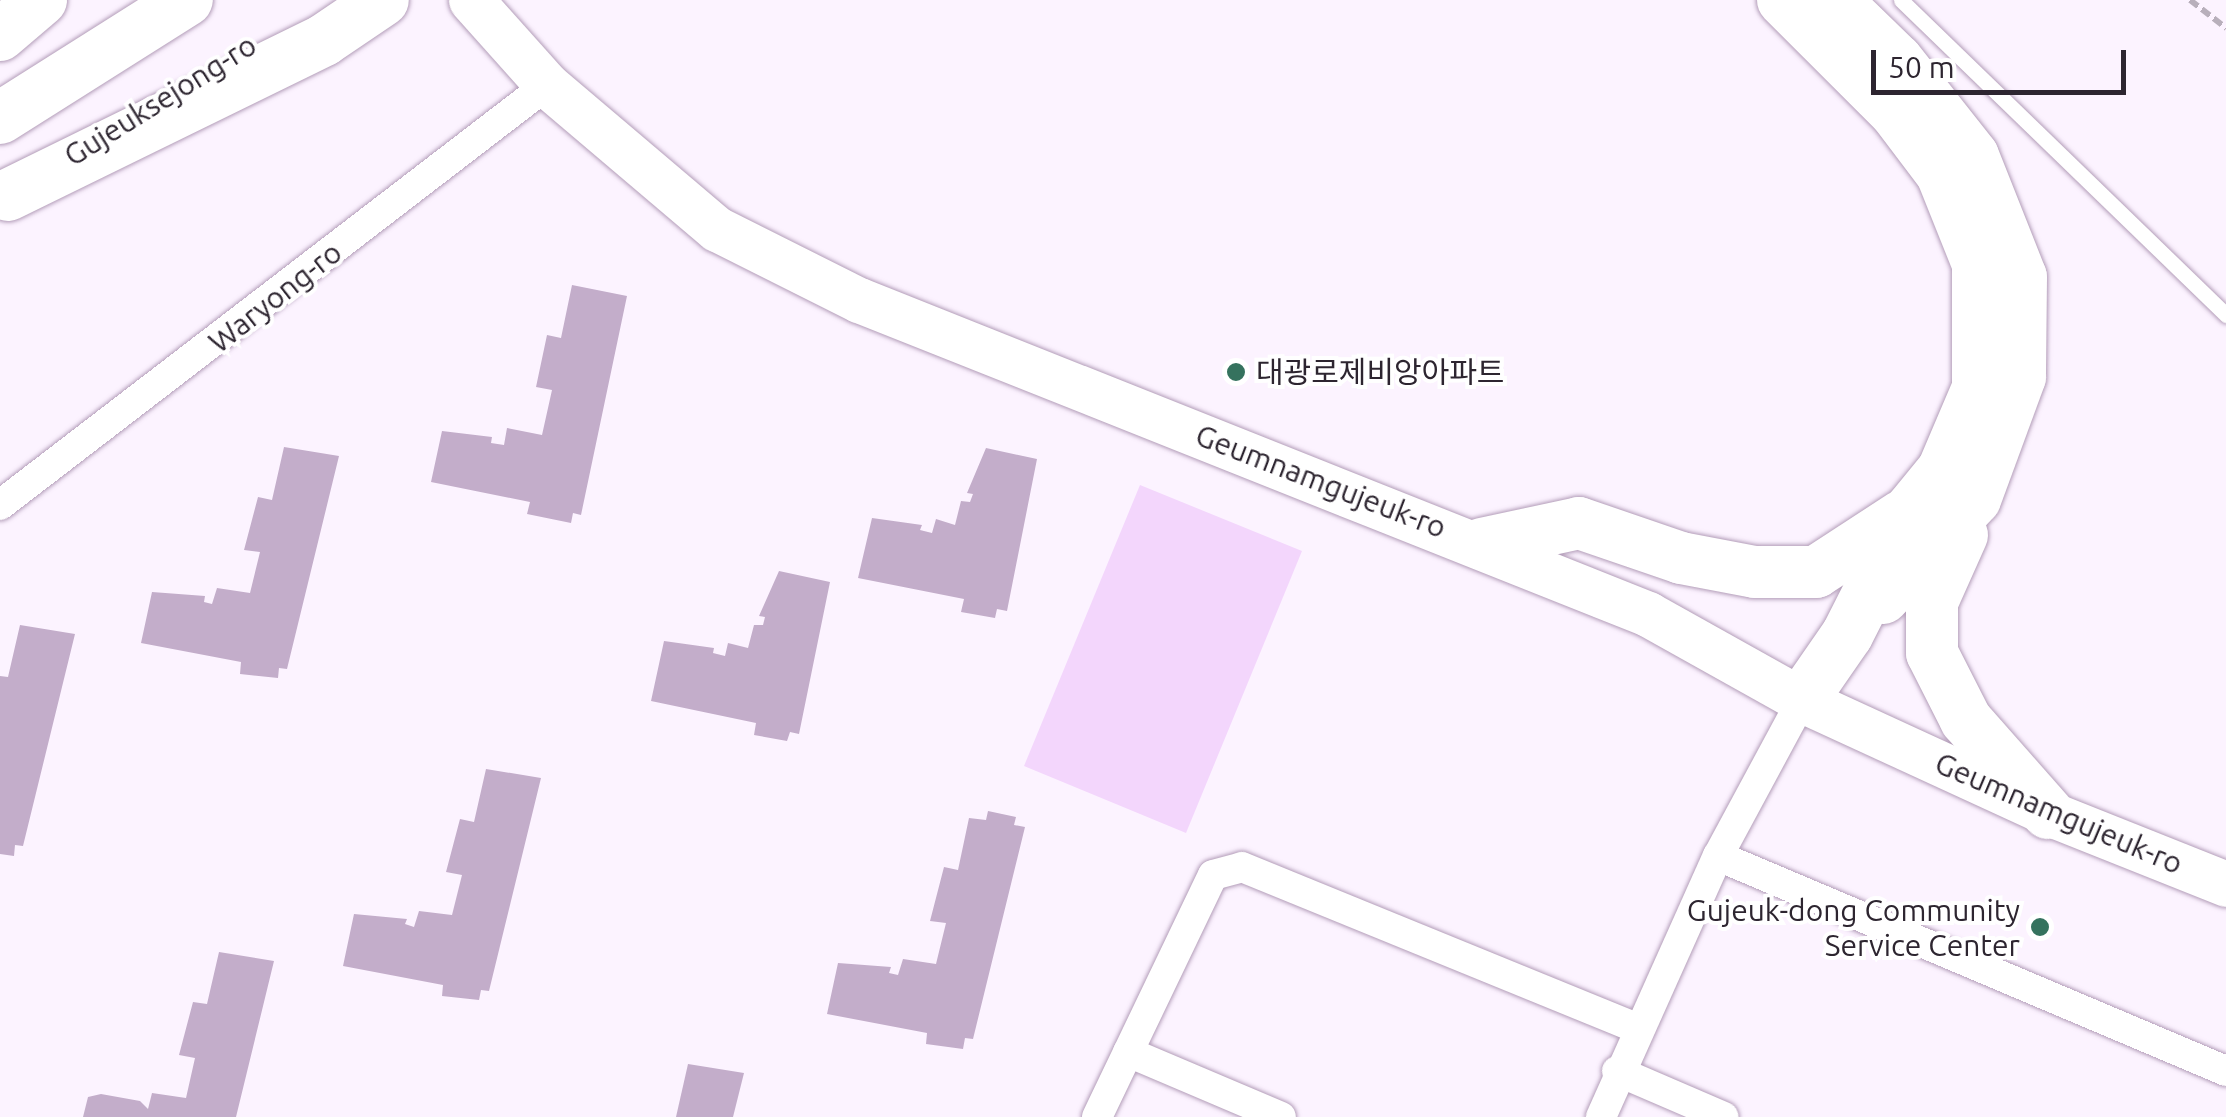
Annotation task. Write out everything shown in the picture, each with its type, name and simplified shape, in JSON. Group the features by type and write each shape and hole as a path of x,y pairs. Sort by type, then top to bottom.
{"highway":[{"path":"0,35 41,0"},
{"path":"0,118 187,0"},
{"path":"4,198 315,18 383,0"},
{"path":"1783,0 1896,113 1942,174 1978,264 1978,388 1943,470 1911,509 1847,634 1802,700"},
{"path":"1835,0 1897,60 1973,156 2020,278 2020,377 1932,602 1932,653 1966,720 2048,812"},
{"path":"1847,634 1975,500"},
{"path":"1482,544 1579,523 1681,558 1755,572 1816,572 1858,550 1911,509"}],"main road":[{"name":"Geumnamgujeuk-ro","path":"471,0 547,85 718,229 858,300 1482,544 1648,614 1802,700 2048,812 2226,884"}],"street":[{"name":"Waryong-ro","path":"0,506 547,85"},
{"path":"1600,1117 1636,1028 1718,856 1802,700"},
{"path":"1718,856 2226,1071"},
{"path":"1096,1117 1212,875 1242,867 1636,1028"},
{"path":"1128,1052 1281,1117"},
{"path":"1618,1071 1724,1117"}],"lane":[{"path":"1901,0 2226,314"}],"path":[{"path":"2190,0 2226,28"}],"shaded area":[{"path":"1140,485 1302,551 1186,833 1024,766"}],"building":[{"path":"572,285 627,296 581,515 573,513 571,523 527,514 530,502 431,482 442,431 492,437 491,443 504,445 507,428 542,435 552,390 536,387 547,335 561,338"},
{"path":"284,447 339,456 287,669 279,668 278,678 240,674 241,662 141,643 152,592 205,596 204,602 212,604 217,588 250,593 260,552 244,550 258,497 272,500"},
{"path":"986,448 1037,459 1007,611 997,609 995,618 961,612 964,599 858,578 872,518 922,525 920,530 932,533 936,519 955,525 961,501 970,502 973,494 967,493"},
{"path":"779,571 830,582 799,734 790,732 787,741 754,735 756,723 651,701 664,641 714,648 713,653 725,656 728,643 748,648 754,625 763,625 765,617 759,616"},
{"path":"20,625 75,634 23,846 15,845 14,856 0,854 0,676 8,677"},
{"path":"486,769 541,778 489,991 481,990 479,1000 442,996 443,985 343,966 354,914 407,919 405,924 414,927 419,911 452,915 462,875 446,872 460,819 474,822"},
{"path":"988,811 1016,817 1014,825 1025,827 973,1039 965,1038 963,1049 926,1044 927,1033 827,1014 838,963 891,967 889,973 898,975 903,959 936,964 946,923 930,921 944,867 958,870 969,818 986,820"},
{"path":"219,952 274,961 236,1117 83,1117 88,1097 101,1094 140,1101 148,1109 152,1093 186,1098 195,1058 179,1055 193,1002 207,1004"},
{"path":"688,1064 744,1073 733,1117 676,1117"}],"place":[{"name":"대광로제비앙아파트","path":"1236,372"},
{"name":"Gujeuk-dong Community Service Center","path":"2040,927"}]}
